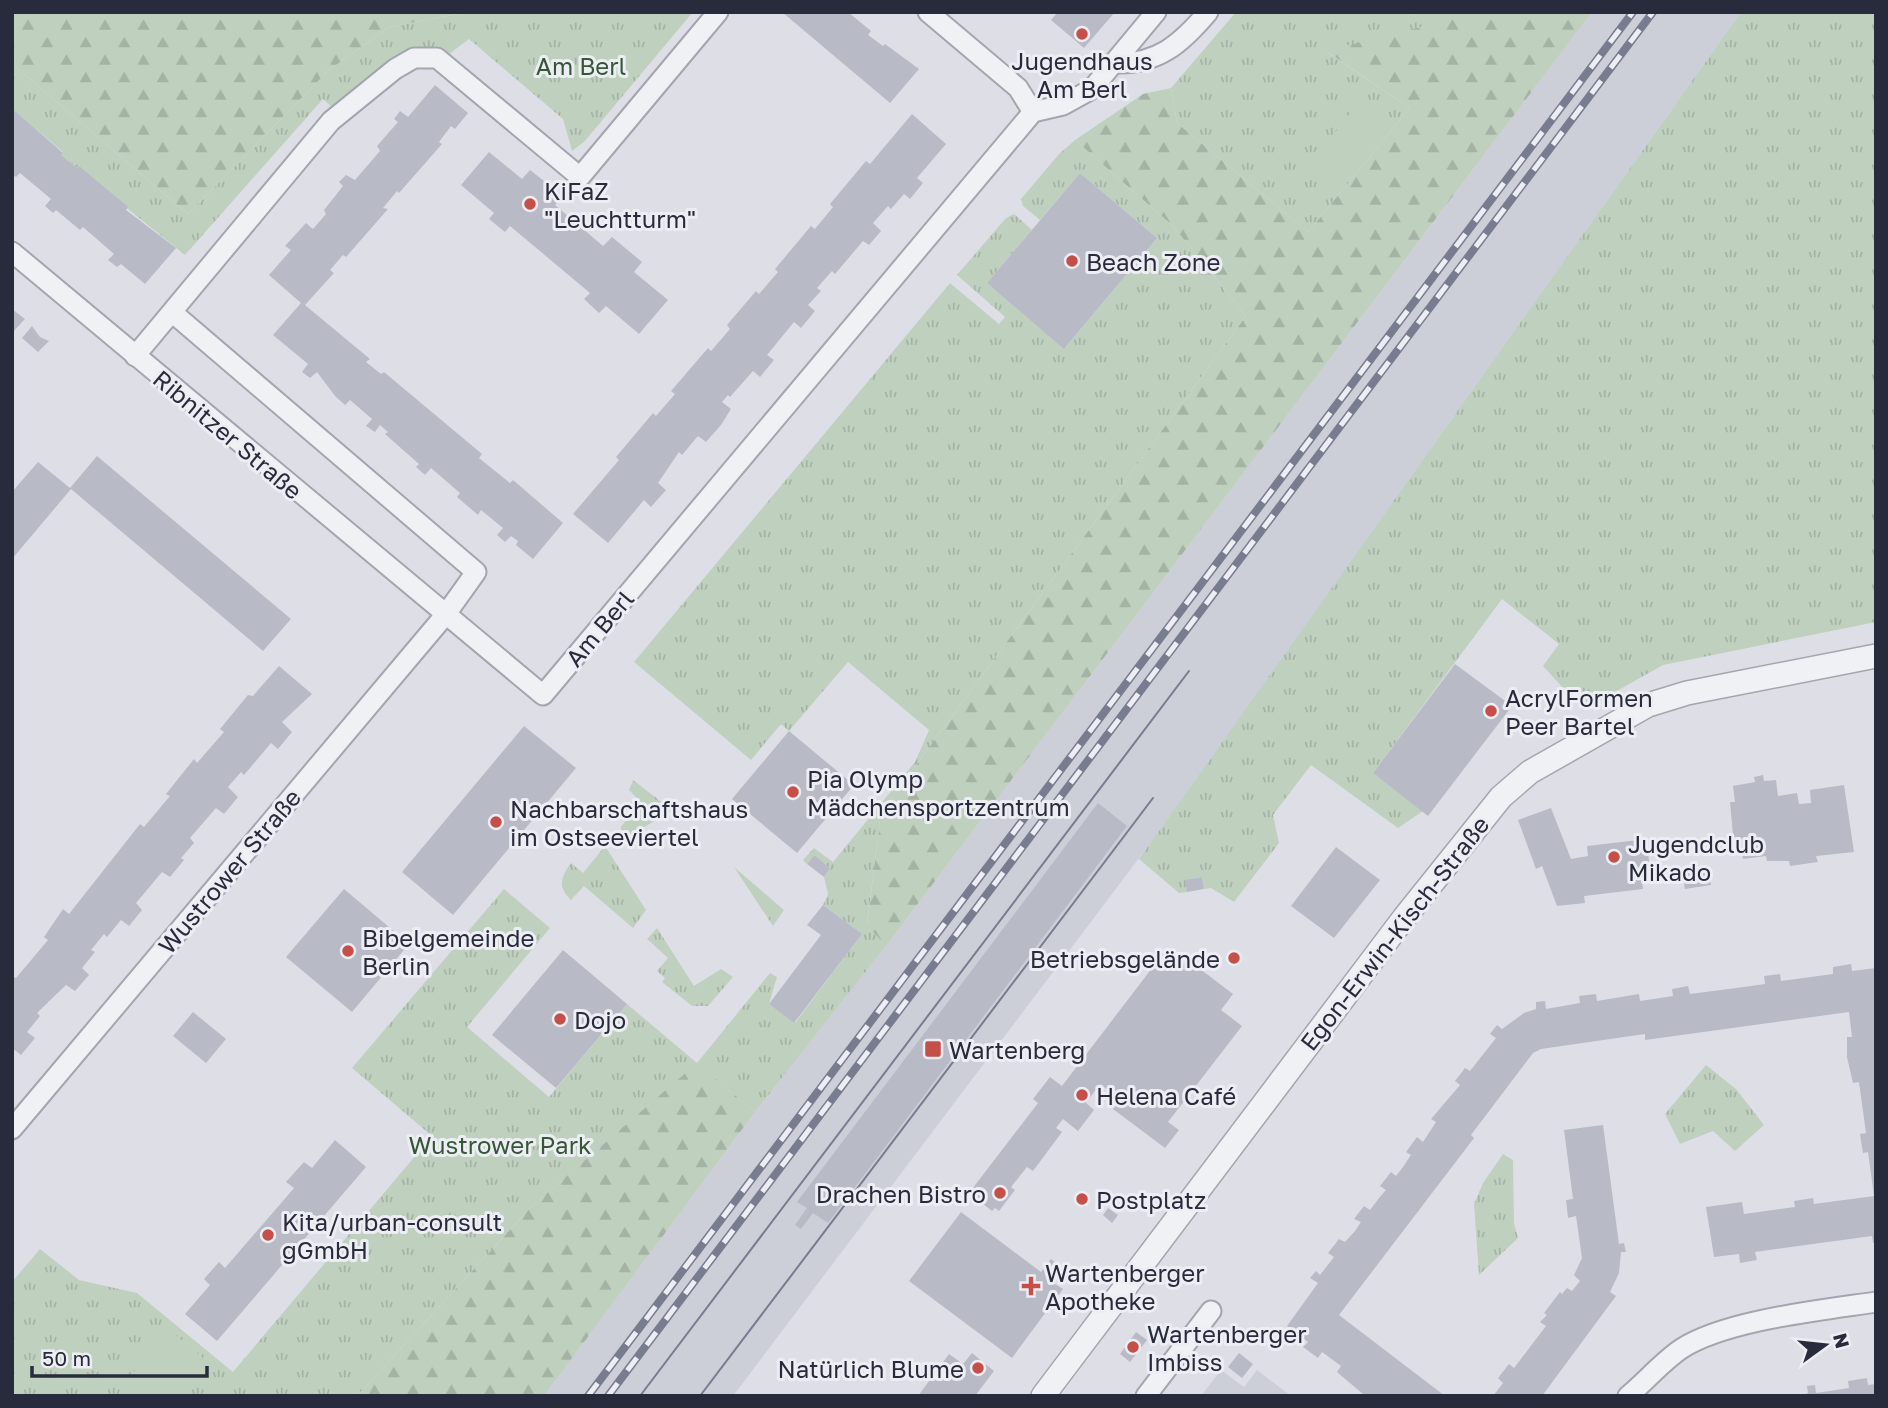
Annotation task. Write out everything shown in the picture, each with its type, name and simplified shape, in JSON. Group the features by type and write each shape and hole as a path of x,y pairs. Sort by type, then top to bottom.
{"street":[{"path":"135,356 331,121 395,69 414,58 437,58 580,177 719,12"},
{"path":"928,12 1018,88 1033,112 1077,99 1092,89 1156,12"},
{"path":"1114,63 1148,61 1170,51 1208,12"},
{"name":"Am Berl","path":"542,695 1033,112"},
{"name":"Ribnitzer Straße","path":"12,252 542,695"},
{"path":"173,313 476,572 446,614"},
{"name":"Wustrower Straße","path":"12,1129 446,614"},
{"name":"Egon-Erwin-Kisch-Straße","path":"1043,1396 1404,918 1501,797 1530,772 1648,705 1687,693 1876,656"},
{"path":"1628,1396 1682,1348 1710,1337 1765,1320 1876,1302"},
{"path":"1146,1396 1210,1311"}],"shaded area":[{"path":"1592,12 1741,12 1152,841 733,1396 544,1396 755,1112 886,946"},
{"path":"1221,1370 1244,1387 1257,1370 1291,1396 1201,1396"}],"green space":[{"path":"12,12 467,12 390,27 329,70 188,214 18,69 12,58"},
{"name":"Am Berl","path":"467,12 693,12 584,142 572,151 563,119 469,39 448,55 415,49 401,55 333,108 323,99 185,255 61,155 63,152 16,112 12,114 12,58 18,69 188,214 329,70 390,27"},
{"path":"1236,12 1410,12 1426,26 1327,52 1410,108 1308,232 1177,123 1171,88"},
{"path":"1410,12 1592,12 886,946 867,925 881,813 1246,316 1173,226 1075,140 1143,94 1171,88 1177,123 1308,232 1410,108 1326,51 1425,26"},
{"path":"1741,12 1876,12 1876,622 1663,665 1583,710 1543,666 1559,644 1502,599 1373,773 1423,811 1398,828 1311,765 1273,815 1279,843 1234,902 1211,888 1204,889 1202,877 1186,880 1187,892 1179,893 1139,859"},
{"path":"1358,103 1387,127 1336,192 1307,168"},
{"name":"Wustrower Park","path":"1075,140 1173,226 1246,316 881,813 867,924 886,946 755,1112 697,1064 532,1206 357,1396 12,1396 12,1282 40,1249 79,1280 137,1293 233,1372 432,1136 352,1068 504,889 550,928 467,1027 549,1097 627,1004 697,1063 770,973 777,977 769,1004 795,1023 862,934 823,905 828,894 824,877 830,868 814,855 807,864 803,860 814,848 833,862 915,762 929,730 848,662 789,731 781,724 751,760 634,662 950,283 999,324 1005,317 957,275 1006,218 1014,214 1032,230 987,283 1065,348 1157,238 1080,173 1040,220 1023,206 1021,199 1059,154"},
{"path":"633,780 672,810 630,836 620,828 641,802 629,790"},
{"path":"605,846 646,910 633,928 584,886 571,900 562,886 563,877 571,863 583,873"},
{"path":"734,867 784,910 773,926"},
{"path":"657,928 694,986 721,969 733,977 708,1006 692,1006 662,982 665,978 657,971 668,958 647,939"},
{"path":"697,1063 755,1112 544,1396 357,1396 532,1206"},
{"path":"1706,1065 1736,1089 1764,1125 1735,1151 1713,1131 1680,1144 1665,1114"},
{"path":"1503,1154 1513,1160 1514,1223 1518,1238 1479,1275 1474,1204 1483,1183"},
{"path":"170,1330 203,1358 173,1396 128,1396 119,1389"}],"building":[{"path":"782,12 848,12 871,31 868,35 919,69 890,103"},
{"name":"Jugendhaus Am Berl","path":"1058,12 1115,12 1084,48 1051,20"},
{"path":"435,85 468,113 455,129 451,126 439,142 442,144 399,193 397,191 383,208 388,209 346,257 343,255 330,270 334,273 305,305 370,359 366,362 381,374 384,372 482,454 479,458 510,483 513,480 563,523 533,559 516,545 518,541 511,536 505,542 497,535 503,528 481,510 478,515 457,497 460,493 431,468 425,475 416,467 419,464 385,434 388,432 380,425 375,432 366,426 372,419 350,400 345,405 317,372 310,378 302,372 308,364 273,335 301,303 269,275 291,250 285,246 306,223 313,229 343,186 339,182 346,175 355,180 380,151 377,146 398,122 394,119 400,111 408,117"},
{"path":"15,111 63,153 61,155 77,168 79,166 128,207 126,210 176,248 145,284 121,264 117,267 108,260 114,254 83,227 80,230 56,210 53,213 45,206 51,199 20,173 16,177 12,174 12,115"},
{"path":"912,114 946,144 917,178 923,183 910,199 904,194 891,209 888,206 873,223 881,231 869,245 863,241 835,274 832,271 817,288 821,291 808,305 815,311 801,328 794,322 767,355 774,360 760,377 753,371 730,397 728,395 722,402 731,409 721,425 706,442 698,436 682,455 679,452 658,483 666,490 651,507 644,500 608,543 573,514 619,460 616,457 653,413 656,416 675,394 671,391 708,348 711,351 730,329 727,325 756,291 759,294 778,272 775,269 811,226 815,229 833,207 830,204 866,161 870,164"},
{"path":"489,152 522,179 530,170 563,196 555,205 603,246 612,237 642,262 634,272 668,300 639,334 606,306 599,313 584,299 590,293 510,226 505,232 489,219 494,213 461,185"},
{"name":"Beach Zone","path":"1080,173 1157,238 1064,349 987,283"},
{"path":"12,309 25,319 12,333"},
{"path":"32,326 40,337 49,341 38,352 22,338"},
{"path":"97,456 291,619 263,651 71,489 12,559 12,492 38,462 70,488"},
{"path":"1455,664 1512,706 1428,816 1373,773"},
{"path":"279,666 312,694 282,722 292,732 278,749 271,743 244,775 241,772 228,787 238,797 224,814 216,808 190,838 194,843 181,858 184,860 170,877 162,872 136,903 142,910 129,926 121,920 107,937 104,934 91,950 95,952 82,968 89,975 75,991 66,985 37,1013 40,1016 27,1032 35,1038 21,1055 12,1048 12,976 16,978 48,940 44,937 63,909 69,914 140,824 144,827 170,796 166,794 194,759 197,763 224,732 220,729 248,695 253,696"},
{"path":"524,726 576,768 453,915 402,872"},
{"name":"Pia Olymp Mädchensportzentrum","path":"789,731 854,785 797,853 732,799"},
{"path":"1763,775 1764,781 1776,780 1778,796 1797,793 1799,804 1811,803 1810,790 1844,785 1854,852 1816,856 1818,862 1790,866 1789,861 1767,861 1766,856 1743,859 1741,845 1734,846 1730,802 1735,802 1733,786 1755,782 1754,777"},
{"path":"1098,803 1127,826 828,1223 813,1213 801,1229 795,1225 807,1208 797,1202"},
{"name":"Jugendclub Mikado","path":"1551,808 1571,859 1588,856 1587,846 1647,839 1650,873 1641,874 1643,889 1584,896 1585,903 1557,906 1542,866 1536,869 1518,820"},
{"path":"1336,847 1380,880 1334,938 1291,906"},
{"path":"814,855 830,868 824,877 807,864"},
{"path":"1708,868 1711,885 1685,889 1682,871"},
{"path":"1202,877 1204,889 1187,892 1185,880"},
{"name":"Bibelgemeinde Berlin","path":"344,889 409,944 352,1012 286,957"},
{"path":"823,905 862,934 794,1023 769,1004 821,935 807,925"},
{"name":"Dojo","path":"563,950 627,1004 556,1088 492,1035"},
{"path":"1165,951 1183,965 1187,959 1233,994 1221,1010 1242,1026 1168,1122 1179,1130 1165,1148 1113,1109 1120,1099 1100,1084 1086,1103 1094,1110 1078,1131 1063,1119 1056,1128 1062,1132 1033,1171 1027,1167 1011,1187 1015,1190 999,1211 995,1208 992,1211 969,1193 1038,1103 1033,1099 1050,1077 1062,1086"},
{"path":"1851,964 1852,971 1876,968 1876,1242 1873,1243 1872,1236 1755,1252 1757,1260 1740,1263 1739,1254 1714,1257 1706,1207 1742,1202 1744,1214 1795,1207 1794,1201 1813,1198 1814,1204 1874,1196 1868,1152 1863,1153 1860,1134 1866,1133 1859,1082 1853,1083 1847,1057 1847,1037 1852,1037 1849,1012 1645,1040 1645,1034 1541,1049 1533,1053 1471,1135 1474,1138 1339,1315 1445,1396 1364,1395 1337,1372 1341,1366 1322,1352 1318,1358 1303,1347 1308,1342 1287,1326 1318,1283 1310,1278 1316,1271 1320,1275 1334,1257 1328,1253 1339,1239 1345,1242 1355,1231 1361,1222 1354,1219 1364,1206 1370,1210 1386,1190 1380,1186 1391,1172 1396,1176 1403,1167 1411,1155 1406,1152 1417,1137 1423,1142 1436,1122 1431,1119 1460,1085 1455,1081 1465,1068 1470,1071 1496,1038 1490,1034 1497,1025 1502,1029 1524,1013 1536,1009 1536,1002 1545,1001 1546,1009 1580,1003 1579,996 1596,994 1597,1001 1639,994 1640,1001 1673,996 1672,989 1688,986 1690,994 1765,984 1764,976 1780,974 1781,981 1833,974 1833,967"},
{"path":"193,1012 226,1039 206,1063 173,1036"},
{"path":"1603,1125 1619,1244 1624,1243 1626,1252 1621,1252 1619,1273 1610,1292 1616,1296 1542,1396 1493,1396 1503,1383 1498,1378 1509,1364 1514,1368 1546,1326 1540,1322 1547,1315 1544,1313 1560,1292 1562,1294 1567,1288 1572,1291 1580,1281 1574,1275 1582,1258 1576,1216 1568,1218 1566,1200 1573,1199 1564,1130"},
{"path":"335,1140 366,1167 217,1341 185,1314 210,1285 204,1279 219,1262 225,1268 294,1188 286,1182 304,1162 312,1168"},
{"path":"1108,1208 1118,1215 1112,1223 1103,1215"},
{"path":"961,1212 1041,1272 1051,1259 1062,1268 1052,1282 1063,1289 1012,1358 909,1281"},
{"name":"Wartenberger Imbiss","path":"1136,1332 1147,1340 1130,1362 1120,1354"},
{"path":"972,1353 994,1371 975,1396 918,1396 949,1354 963,1364"},
{"path":"1239,1353 1253,1364 1242,1378 1228,1367"},
{"path":"1867,1378 1868,1385 1876,1384 1876,1396 1802,1396 1808,1393 1807,1386 1815,1385 1816,1393 1849,1388 1848,1381"}],"tram line":[{"path":"640,1396 1189,671"},
{"path":"700,1396 1153,798"}],"railway":[{"path":"588,1396 1633,12"},
{"path":"608,1396 1653,12"}],"place":[{"name":"Jugendhaus Am Berl","path":"1082,34"},
{"name":"KiFaZ \"Leuchtturm\"","path":"530,204"},
{"name":"Beach Zone","path":"1072,261"},
{"name":"AcrylFormen Peer Bartel","path":"1491,711"},
{"name":"Pia Olymp Mädchensportzentrum","path":"793,792"},
{"name":"Nachbarschaftshaus im Ostseeviertel","path":"496,822"},
{"name":"Jugendclub Mikado","path":"1614,857"},
{"name":"Bibelgemeinde Berlin","path":"348,951"},
{"name":"Betriebsgelände","path":"1234,958"},
{"name":"Dojo","path":"560,1019"},
{"name":"Wartenberg","path":"933,1049"},
{"name":"Helena Café","path":"1082,1095"},
{"name":"Drachen Bistro","path":"1000,1193"},
{"name":"Postplatz","path":"1082,1199"},
{"name":"Kita/urban-consult gGmbH","path":"268,1235"},
{"name":"Wartenberger Apotheke","path":"1031,1286"},
{"name":"Wartenberger Imbiss","path":"1133,1347"},
{"name":"Natürlich Blume","path":"978,1368"}]}
